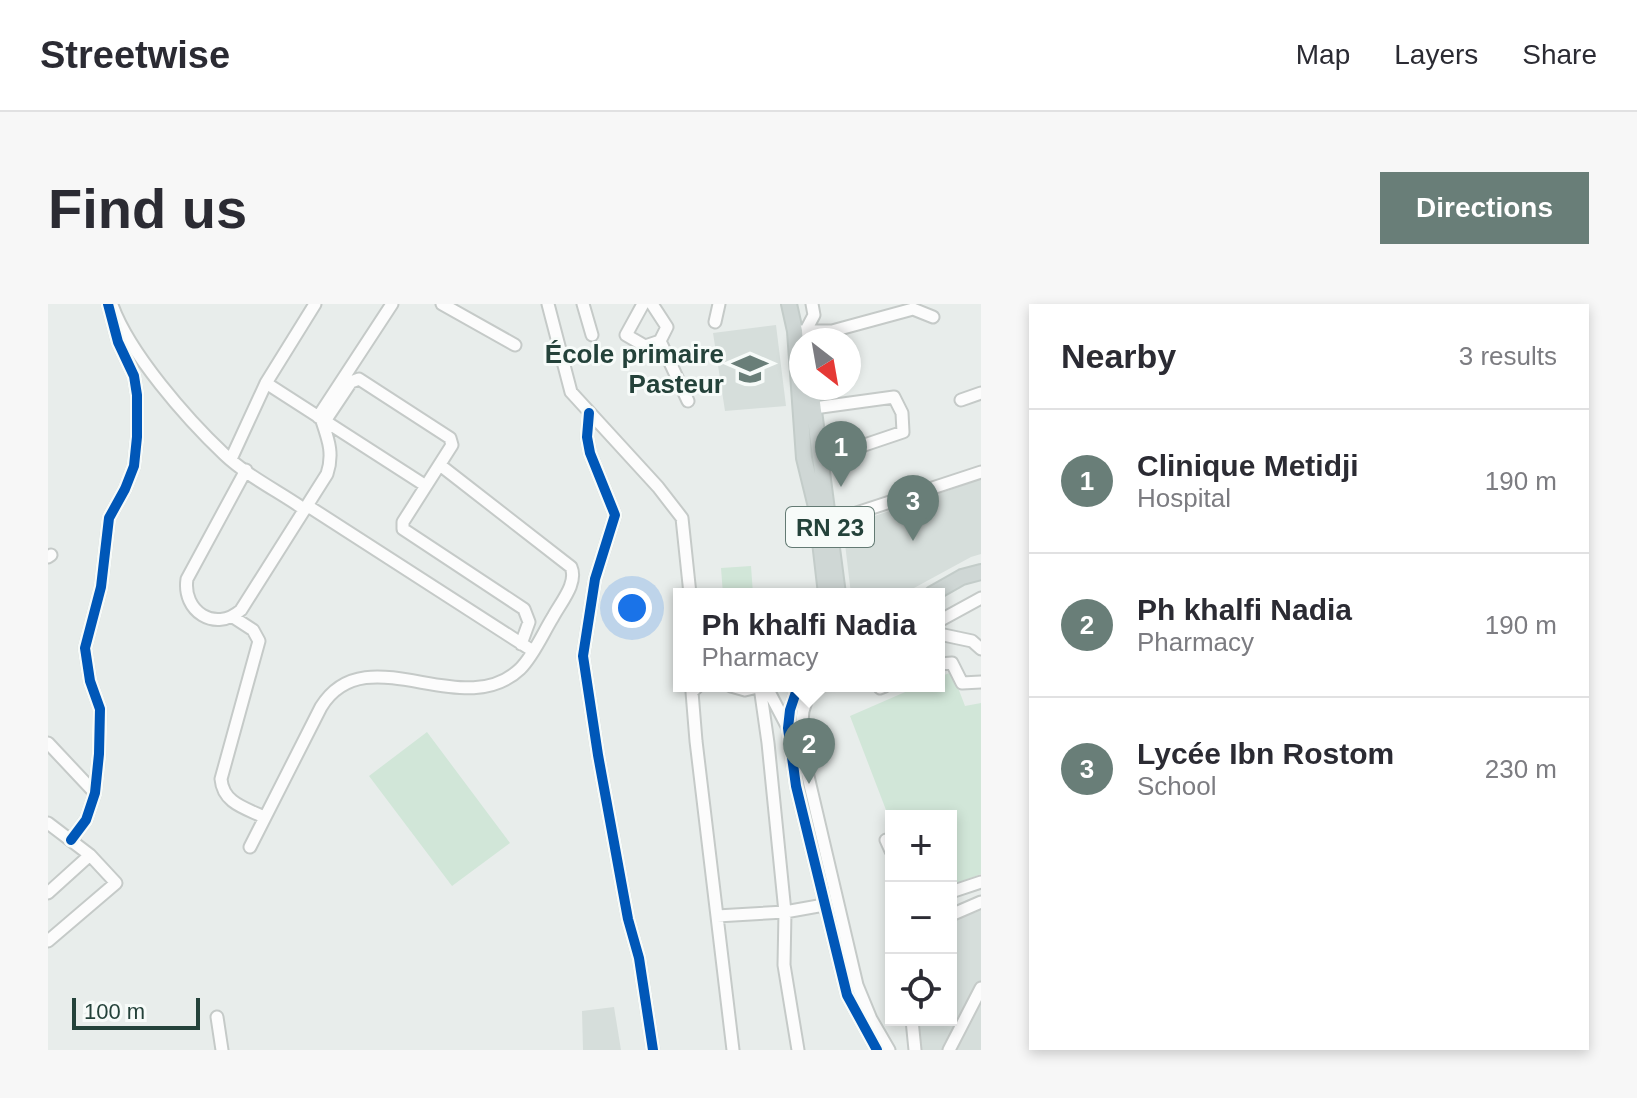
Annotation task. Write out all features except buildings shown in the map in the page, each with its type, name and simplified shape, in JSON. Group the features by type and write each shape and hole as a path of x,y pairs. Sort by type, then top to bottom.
{"main road":[{"name":"RN 23","path":"789,304 799,328"},
{"name":"RN 23","path":"796,304 801,328"},
{"name":"RN 23","path":"803,400 804,458 824,524 837,588"},
{"name":"RN 23","path":"813,400 820,460 826,588"},
{"path":"943,588 962,577 981,573"},
{"path":"945,597 981,573"}],"street":[{"path":"110,304 157,380 231,459 301,507 311,508 533,651"},
{"path":"71,840 86,820 95,793 100,709 90,681 85,648 101,587 109,518 134,466 137,437 134,376 118,342 110,304"},
{"path":"231,459 266,383 315,304"},
{"path":"246,470 187,579 185,592 191,605 204,617 219,620 233,617 241,610 327,474 332,460 322,419 392,304"},
{"path":"442,304 515,345"},
{"path":"548,304 571,392 658,487 682,518 689,588"},
{"path":"583,304 592,335"},
{"path":"643,304 626,335 645,346 660,341 667,327 652,304"},
{"path":"715,322 719,304"},
{"path":"806,328 814,315 812,304"},
{"path":"843,328 913,309 921,311 926,317 933,317"},
{"path":"660,341 688,401"},
{"path":"322,419 351,382 359,379 450,438 452,445 403,522 404,532 524,609 529,622 521,644"},
{"path":"266,383 426,486"},
{"path":"961,400 981,393"},
{"path":"814,408 894,397 902,413 903,432 820,460"},
{"path":"589,413 587,437 590,453 615,515 595,579 583,656 598,755 628,919 639,958 653,1050"},
{"path":"250,847 329,694 343,683 358,677 374,676 466,689 505,680 520,669 533,651 572,582 571,567 440,465"},
{"path":"824,524 981,472"},
{"path":"945,618 981,598"},
{"path":"233,617 253,630 259,641 221,786 229,800 264,817"},
{"path":"945,635 972,641 981,649"},
{"path":"945,664 952,663 962,683 981,682 978,677 981,672"},
{"path":"692,692 733,1050"},
{"path":"764,692 785,912 784,965 798,1050"},
{"path":"767,692 788,728"},
{"path":"796,692 788,728 796,786 847,995 877,1050"},
{"path":"809,692 803,711 800,742 857,985 871,1019 889,1050"},
{"path":"48,743 95,793"},
{"path":"48,823 90,855 116,883 48,941"},
{"path":"48,893 90,855"},
{"path":"957,890 981,882"},
{"path":"957,912 981,902"},
{"path":"717,916 785,912 824,905"},
{"path":"834,951 848,947"},
{"path":"949,1050 981,988"},
{"path":"217,1017 222,1050"},
{"path":"913,1026 916,1049"}],"shaded area":[{"name":"École primaire Pasteur","path":"776,325 786,406 725,411 713,333"},
{"path":"981,479 981,554 914,588 850,588 843,527"},
{"path":"981,910 981,1050 920,1050 916,1026 957,1026 957,920"},
{"path":"614,1007 621,1050 583,1050 582,1011"}],"green space":[{"path":"751,566 753,588 723,588 721,568"},
{"path":"952,672 965,706 981,703 981,874 957,884 957,810 886,810 850,716 905,692 945,692 945,675"},
{"path":"427,732 510,843 452,886 369,776"}],"cycle path":[{"path":"71,840 86,820 95,793 99,754 100,709 90,681 85,648 101,587 109,518 134,466 137,437 134,376 118,342 108,304"},
{"path":"589,413 587,437 590,453 615,515 595,579 583,656 598,755 628,919 639,958 653,1050"},
{"path":"796,692 788,728 796,786 847,995 877,1050"}],"place":[{"name":"École primaire Pasteur","path":"750,369"},
{"name":"Clinique Metidji","path":"841,487"},
{"name":"Lycée Ibn Rostom","path":"913,541"},
{"name":"Ph khalfi Nadia","path":"809,784"}]}
